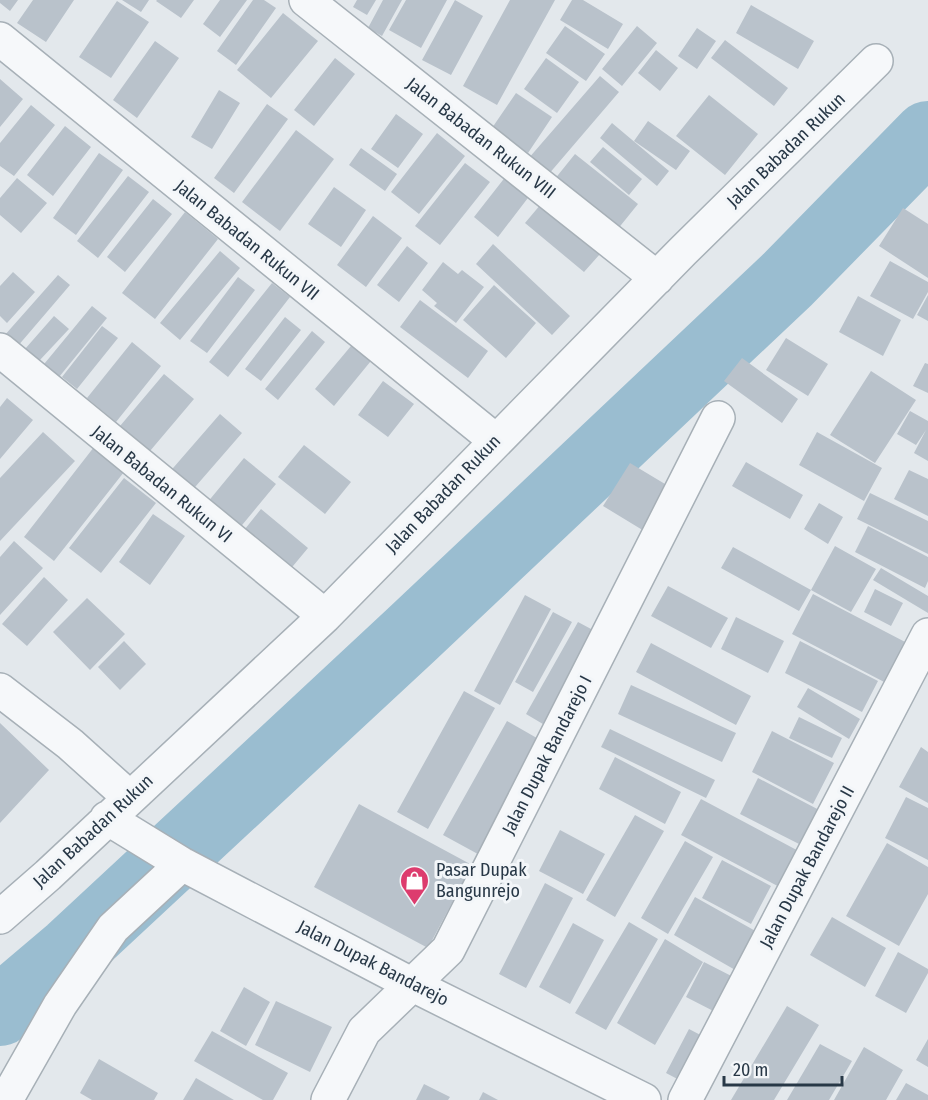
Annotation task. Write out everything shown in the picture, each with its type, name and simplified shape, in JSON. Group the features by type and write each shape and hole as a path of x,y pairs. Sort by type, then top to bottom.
{"street":[{"name":"Jalan Babadan Rukun VIII","path":"306,0 657,278"},
{"name":"Jalan Babadan Rukun VII","path":"0,39 495,441"},
{"name":"Jalan Babadan Rukun","path":"0,917 119,815 325,616 495,441 876,61"},
{"name":"Jalan Babadan Rukun VI","path":"0,350 325,616"},
{"name":"Jalan Dupak Bandarejo I","path":"328,1100 364,1031 448,950 718,418"},
{"name":"Jalan Dupak Bandarejo II","path":"685,1100 928,635"},
{"name":"Jalan Dupak Bandarejo","path":"0,690 70,744 119,815 178,861 411,984 644,1100"},
{"path":"6,1100 60,1005 113,928 178,861"}],"building":[{"path":"0,0 18,0 10,11 0,3"},
{"path":"33,0 74,0 46,42 17,23"},
{"path":"122,0 149,0 141,12"},
{"path":"157,0 194,0 181,18"},
{"path":"220,0 247,0 220,37 203,24"},
{"path":"253,0 264,0 276,8 236,65 217,51"},
{"path":"357,0 376,0 367,15 353,7"},
{"path":"383,0 402,0 382,36 368,28"},
{"path":"406,0 447,0 421,48 389,30"},
{"path":"455,0 483,16 451,75 422,60"},
{"path":"510,0 555,0 497,105 463,86"},
{"path":"572,0 583,0 623,24 608,49 560,20"},
{"path":"117,1 149,22 111,78 79,57"},
{"path":"751,5 814,41 798,69 736,33"},
{"path":"283,13 318,41 271,98 237,70"},
{"path":"565,26 605,54 586,81 546,53"},
{"path":"637,26 657,43 622,86 602,69"},
{"path":"697,28 716,41 697,69 678,56"},
{"path":"725,40 788,88 774,106 711,58"},
{"path":"155,41 179,58 137,118 113,100"},
{"path":"656,50 678,68 660,91 638,73"},
{"path":"335,58 355,74 314,126 294,110"},
{"path":"546,58 579,82 557,113 524,89"},
{"path":"600,76 619,92 548,175 528,159"},
{"path":"0,79 23,99 0,127"},
{"path":"219,90 240,103 212,149 191,137"},
{"path":"516,93 552,117 528,153 492,128"},
{"path":"709,95 758,134 725,175 676,136"},
{"path":"267,104 288,119 234,193 214,178"},
{"path":"31,105 55,125 14,176 0,166 0,143"},
{"path":"396,114 423,134 398,168 371,149"},
{"path":"648,121 690,151 676,170 634,141"},
{"path":"612,123 669,171 657,186 600,138"},
{"path":"65,126 91,147 53,196 27,175"},
{"path":"296,130 334,159 280,231 242,202"},
{"path":"437,133 465,156 419,214 391,192"},
{"path":"603,147 642,179 629,195 590,162"},
{"path":"361,148 397,174 385,191 349,165"},
{"path":"99,153 123,170 76,235 53,218"},
{"path":"575,154 638,204 617,230 554,180"},
{"path":"465,163 490,182 440,245 415,226"},
{"path":"510,171 534,190 498,237 474,217"},
{"path":"128,176 149,192 98,258 77,241"},
{"path":"17,178 47,203 21,233 0,215 0,198"},
{"path":"334,187 366,210 341,247 308,224"},
{"path":"153,199 172,214 125,272 107,257"},
{"path":"541,204 600,254 584,272 525,223"},
{"path":"903,208 928,224 928,278 879,246"},
{"path":"185,212 218,239 155,319 122,293"},
{"path":"373,216 402,238 366,287 337,265"},
{"path":"493,244 570,316 552,335 476,264"},
{"path":"407,246 428,263 399,302 377,285"},
{"path":"220,251 240,268 180,340 160,323"},
{"path":"890,261 928,282 928,292 913,319 870,296"},
{"path":"443,262 458,274 462,270 484,287 456,323 434,306 437,303 422,290"},
{"path":"13,272 35,292 7,323 0,316 0,286"},
{"path":"58,275 70,285 17,347 4,336"},
{"path":"238,277 255,290 207,353 190,341"},
{"path":"272,283 290,297 228,377 209,362"},
{"path":"494,285 536,323 506,358 463,320"},
{"path":"928,295 928,321 917,315"},
{"path":"858,296 901,320 883,356 839,332"},
{"path":"420,300 488,351 468,378 400,327"},
{"path":"92,306 107,318 55,382 40,369"},
{"path":"54,316 69,329 39,361 25,349"},
{"path":"285,317 301,330 261,381 245,369"},
{"path":"102,326 118,338 77,389 62,377"},
{"path":"312,331 325,342 278,400 265,389"},
{"path":"786,338 828,364 808,396 766,370"},
{"path":"356,340 375,356 334,406 315,389"},
{"path":"132,342 161,366 116,422 87,398"},
{"path":"742,358 798,399 782,423 724,381"},
{"path":"925,363 928,364 928,393 913,386"},
{"path":"871,371 916,400 875,463 830,435"},
{"path":"164,374 194,399 150,451 120,426"},
{"path":"383,381 414,404 388,437 358,415"},
{"path":"7,398 33,420 0,459 0,407"},
{"path":"910,411 928,421 928,461 914,453 926,430 916,445 897,434"},
{"path":"220,414 242,433 189,494 167,475"},
{"path":"43,432 75,461 0,541 0,478"},
{"path":"817,432 882,468 864,501 799,465"},
{"path":"304,445 351,482 325,514 278,477"},
{"path":"94,447 124,472 54,561 24,537"},
{"path":"244,458 276,484 233,536 202,509"},
{"path":"746,462 803,495 790,519 732,486"},
{"path":"630,463 680,493 654,537 603,506"},
{"path":"909,470 928,479 928,516 894,499"},
{"path":"124,478 156,503 101,573 69,548"},
{"path":"870,493 928,521 928,554 857,519"},
{"path":"819,503 843,517 828,544 804,529"},
{"path":"261,509 308,548 288,572 241,534"},
{"path":"153,514 185,536 150,585 119,562"},
{"path":"868,526 928,557 928,581 925,588 855,552"},
{"path":"14,541 43,568 0,615 0,557"},
{"path":"835,546 876,569 851,612 811,590"},
{"path":"733,547 811,590 799,611 721,568"},
{"path":"881,568 928,596 928,613 873,580"},
{"path":"44,577 68,600 27,646 2,624"},
{"path":"668,586 728,618 711,648 651,616"},
{"path":"875,589 903,603 891,626 864,612"},
{"path":"813,594 909,644 888,684 792,634"},
{"path":"525,595 551,609 500,705 474,691"},
{"path":"87,598 125,634 90,670 53,632"},
{"path":"553,612 572,622 533,692 515,682"},
{"path":"736,617 784,641 768,673 721,649"},
{"path":"578,622 606,637 553,730 526,714"},
{"path":"124,641 146,664 120,690 98,667"},
{"path":"800,641 878,681 862,712 785,673"},
{"path":"651,643 751,696 736,725 636,672"},
{"path":"631,685 736,733 722,762 618,714"},
{"path":"808,688 860,719 849,739 797,707"},
{"path":"464,691 495,708 428,829 397,812"},
{"path":"799,717 842,738 832,758 789,738"},
{"path":"507,721 549,745 487,859 443,835"},
{"path":"0,723 49,770 0,823"},
{"path":"610,729 715,780 706,798 601,747"},
{"path":"772,731 834,763 813,804 752,772"},
{"path":"921,747 928,752 928,803 899,787"},
{"path":"615,757 681,792 665,824 599,789"},
{"path":"758,778 823,812 805,847 740,814"},
{"path":"906,797 928,808 928,860 885,838"},
{"path":"701,799 806,855 787,891 681,835"},
{"path":"359,804 472,865 428,948 314,887"},
{"path":"635,815 664,831 615,917 586,900"},
{"path":"560,830 605,854 583,894 539,871"},
{"path":"685,841 713,857 668,934 641,918"},
{"path":"887,843 928,867 928,894 899,946 846,916"},
{"path":"722,860 771,886 751,924 702,898"},
{"path":"545,883 573,898 526,988 499,974"},
{"path":"695,897 759,933 737,971 674,935"},
{"path":"832,917 886,948 865,987 810,955"},
{"path":"629,922 658,939 606,1030 575,1013"},
{"path":"573,923 604,940 570,1004 539,987"},
{"path":"665,939 703,962 655,1045 617,1023"},
{"path":"898,952 928,969 906,1013 875,996"},
{"path":"704,962 745,983 727,1018 686,997"},
{"path":"244,987 270,1002 246,1046 220,1031"},
{"path":"276,1001 332,1027 310,1072 255,1045"},
{"path":"787,1006 819,1025 774,1100 731,1100"},
{"path":"689,1029 710,1040 687,1084 666,1073"},
{"path":"212,1031 288,1073 273,1100 263,1100 194,1061"},
{"path":"928,1039 928,1067 916,1060"},
{"path":"820,1044 852,1061 829,1100 787,1100"},
{"path":"864,1047 903,1070 886,1100 834,1100"},
{"path":"99,1059 158,1093 154,1100 92,1100 80,1093"},
{"path":"196,1078 234,1100 183,1100"},
{"path":"906,1083 928,1095 928,1100 896,1100"},
{"path":"424,1084 450,1097 448,1100 416,1100"},
{"path":"483,1092 498,1100 479,1100"}],"waterway":[{"path":"0,1011 71,951 411,635 787,280 928,136"}],"place":[{"name":"Pasar Dupak Bangunrejo","path":"415,906"}]}
